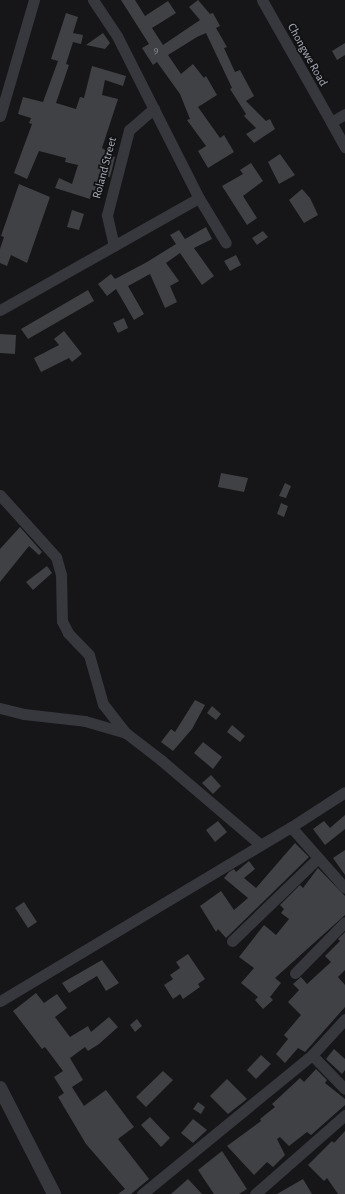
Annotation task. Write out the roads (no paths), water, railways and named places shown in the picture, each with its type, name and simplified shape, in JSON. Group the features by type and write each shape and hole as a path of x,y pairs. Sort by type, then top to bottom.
{"street":[{"path":"0,116 34,0"},
{"path":"93,0 117,36 199,198 226,243"},
{"name":"Chongwe Road","path":"262,0 345,147"},
{"name":"Roland Street","path":"114,246 107,215 129,130 154,108"},
{"path":"331,122 345,114"},
{"path":"0,310 199,198"},
{"path":"0,496 56,557 61,575 62,621 68,633 89,654 103,704 126,733 161,760 261,845"},
{"path":"0,708 24,714 85,721 126,733"},
{"path":"0,1001 291,827 345,792"},
{"path":"291,827 317,859 345,888"},
{"path":"232,941 317,859"},
{"path":"294,973 345,922"},
{"path":"142,1194 312,1055 345,1020"},
{"path":"312,1055 345,1090"},
{"path":"0,1088 54,1194"},
{"path":"255,1194 345,1115"}]}
